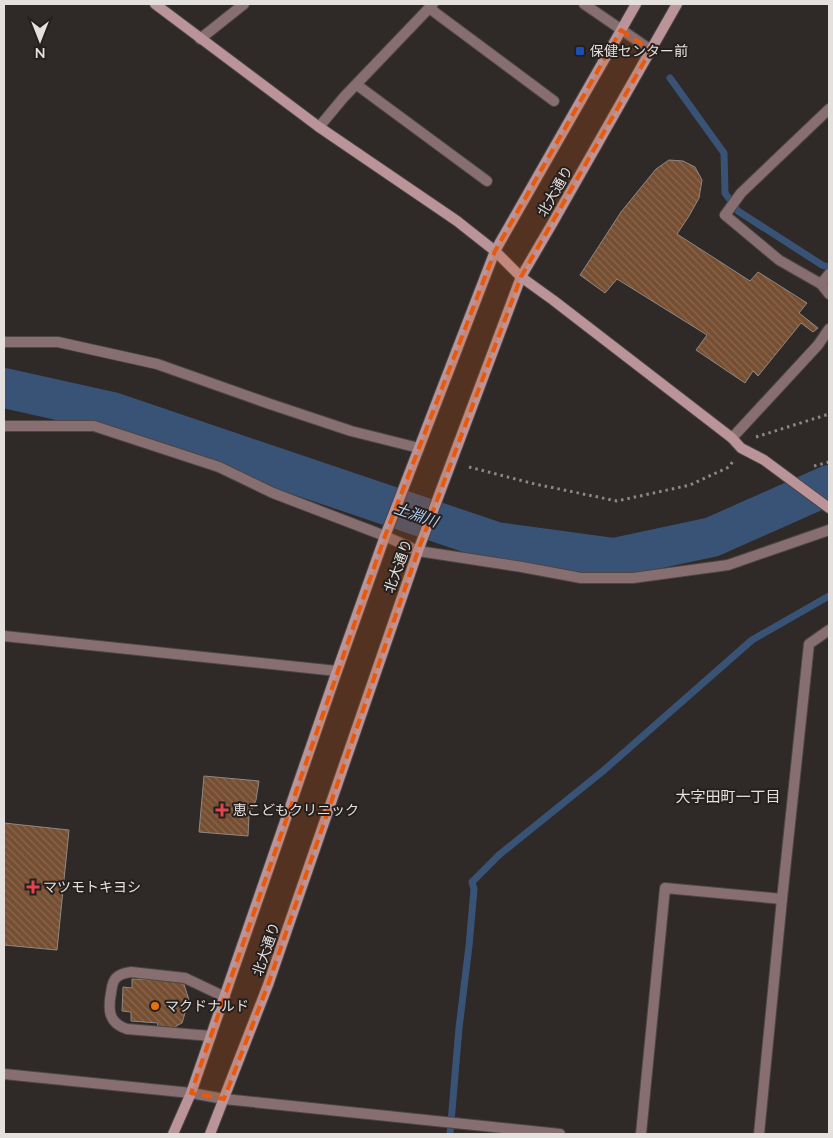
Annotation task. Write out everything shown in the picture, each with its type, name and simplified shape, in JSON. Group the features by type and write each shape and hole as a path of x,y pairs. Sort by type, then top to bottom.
{"street":[{"path":"155,4 319,127 457,221 495,251 520,277 553,300 737,443 764,460 829,508"},
{"path":"200,38 244,4"},
{"path":"584,4 651,50"},
{"name":"北大通り","path":"173,1134 192,1093 337,671 387,533 495,251 636,4"},
{"name":"北大通り","path":"210,1134 268,986 418,551 520,277 557,216 676,4"},
{"path":"319,127 344,97 431,6 554,101"},
{"path":"357,85 487,181"},
{"path":"829,110 740,193 725,216 779,260 821,284 829,294"},
{"path":"821,284 829,274"},
{"path":"737,443 829,329"},
{"path":"4,342 58,342 157,364 270,404 417,452"},
{"path":"4,426 94,426 220,467 273,492 387,533 418,551 581,578 633,578 728,565 829,530"},
{"path":"759,1134 809,644 829,630"},
{"path":"4,636 337,671"},
{"path":"641,1134 664,888 782,899"},
{"path":"211,1036 120,1027 110,1014 109,1006 113,983 117,976 132,972 185,978 225,997"},
{"path":"4,1074 560,1134"}],"path":[{"path":"469,467 535,484 617,501 690,485 729,467 737,443 829,414"},
{"path":"814,466 829,462"}],"highlighted area":[{"path":"621,30 651,50 521,277 418,551 268,985 224,1099 191,1093 385,536 495,251"}],"building":[{"path":"669,160 683,161 695,167 702,180 699,198 677,234 750,281 758,272 807,303 799,313 818,328 813,332 801,323 758,376 753,371 745,383 696,350 707,335 617,279 605,293 580,275 621,212 656,169"},
{"path":"204,776 259,781 256,800 249,816 248,836 199,832"},
{"name":"マツモトキヨシ","path":"4,823 69,830 57,950 4,945"},
{"name":"マクドナルド","path":"132,979 183,981 189,1000 182,1023 176,1026 175,1030 157,1029 158,1023 131,1021 131,1012 122,1011 123,987 132,988"}],"waterway":[{"path":"670,78 724,153 725,193 738,211 822,265 829,267"},
{"name":"土淵川","path":"4,388 112,412 496,542 614,558 712,537 829,485"},
{"path":"450,1134 474,889 472,882 499,855 603,771 752,640 829,596"}],"place":[{"name":"保健センター前","path":"580,51"},
{"name":"恵こどもクリニック","path":"222,810"},
{"name":"マツモトキヨシ","path":"33,887"},
{"name":"マクドナルド","path":"155,1006"}],"district":[{"name":"大字田町一丁目","path":"728,797"}]}
